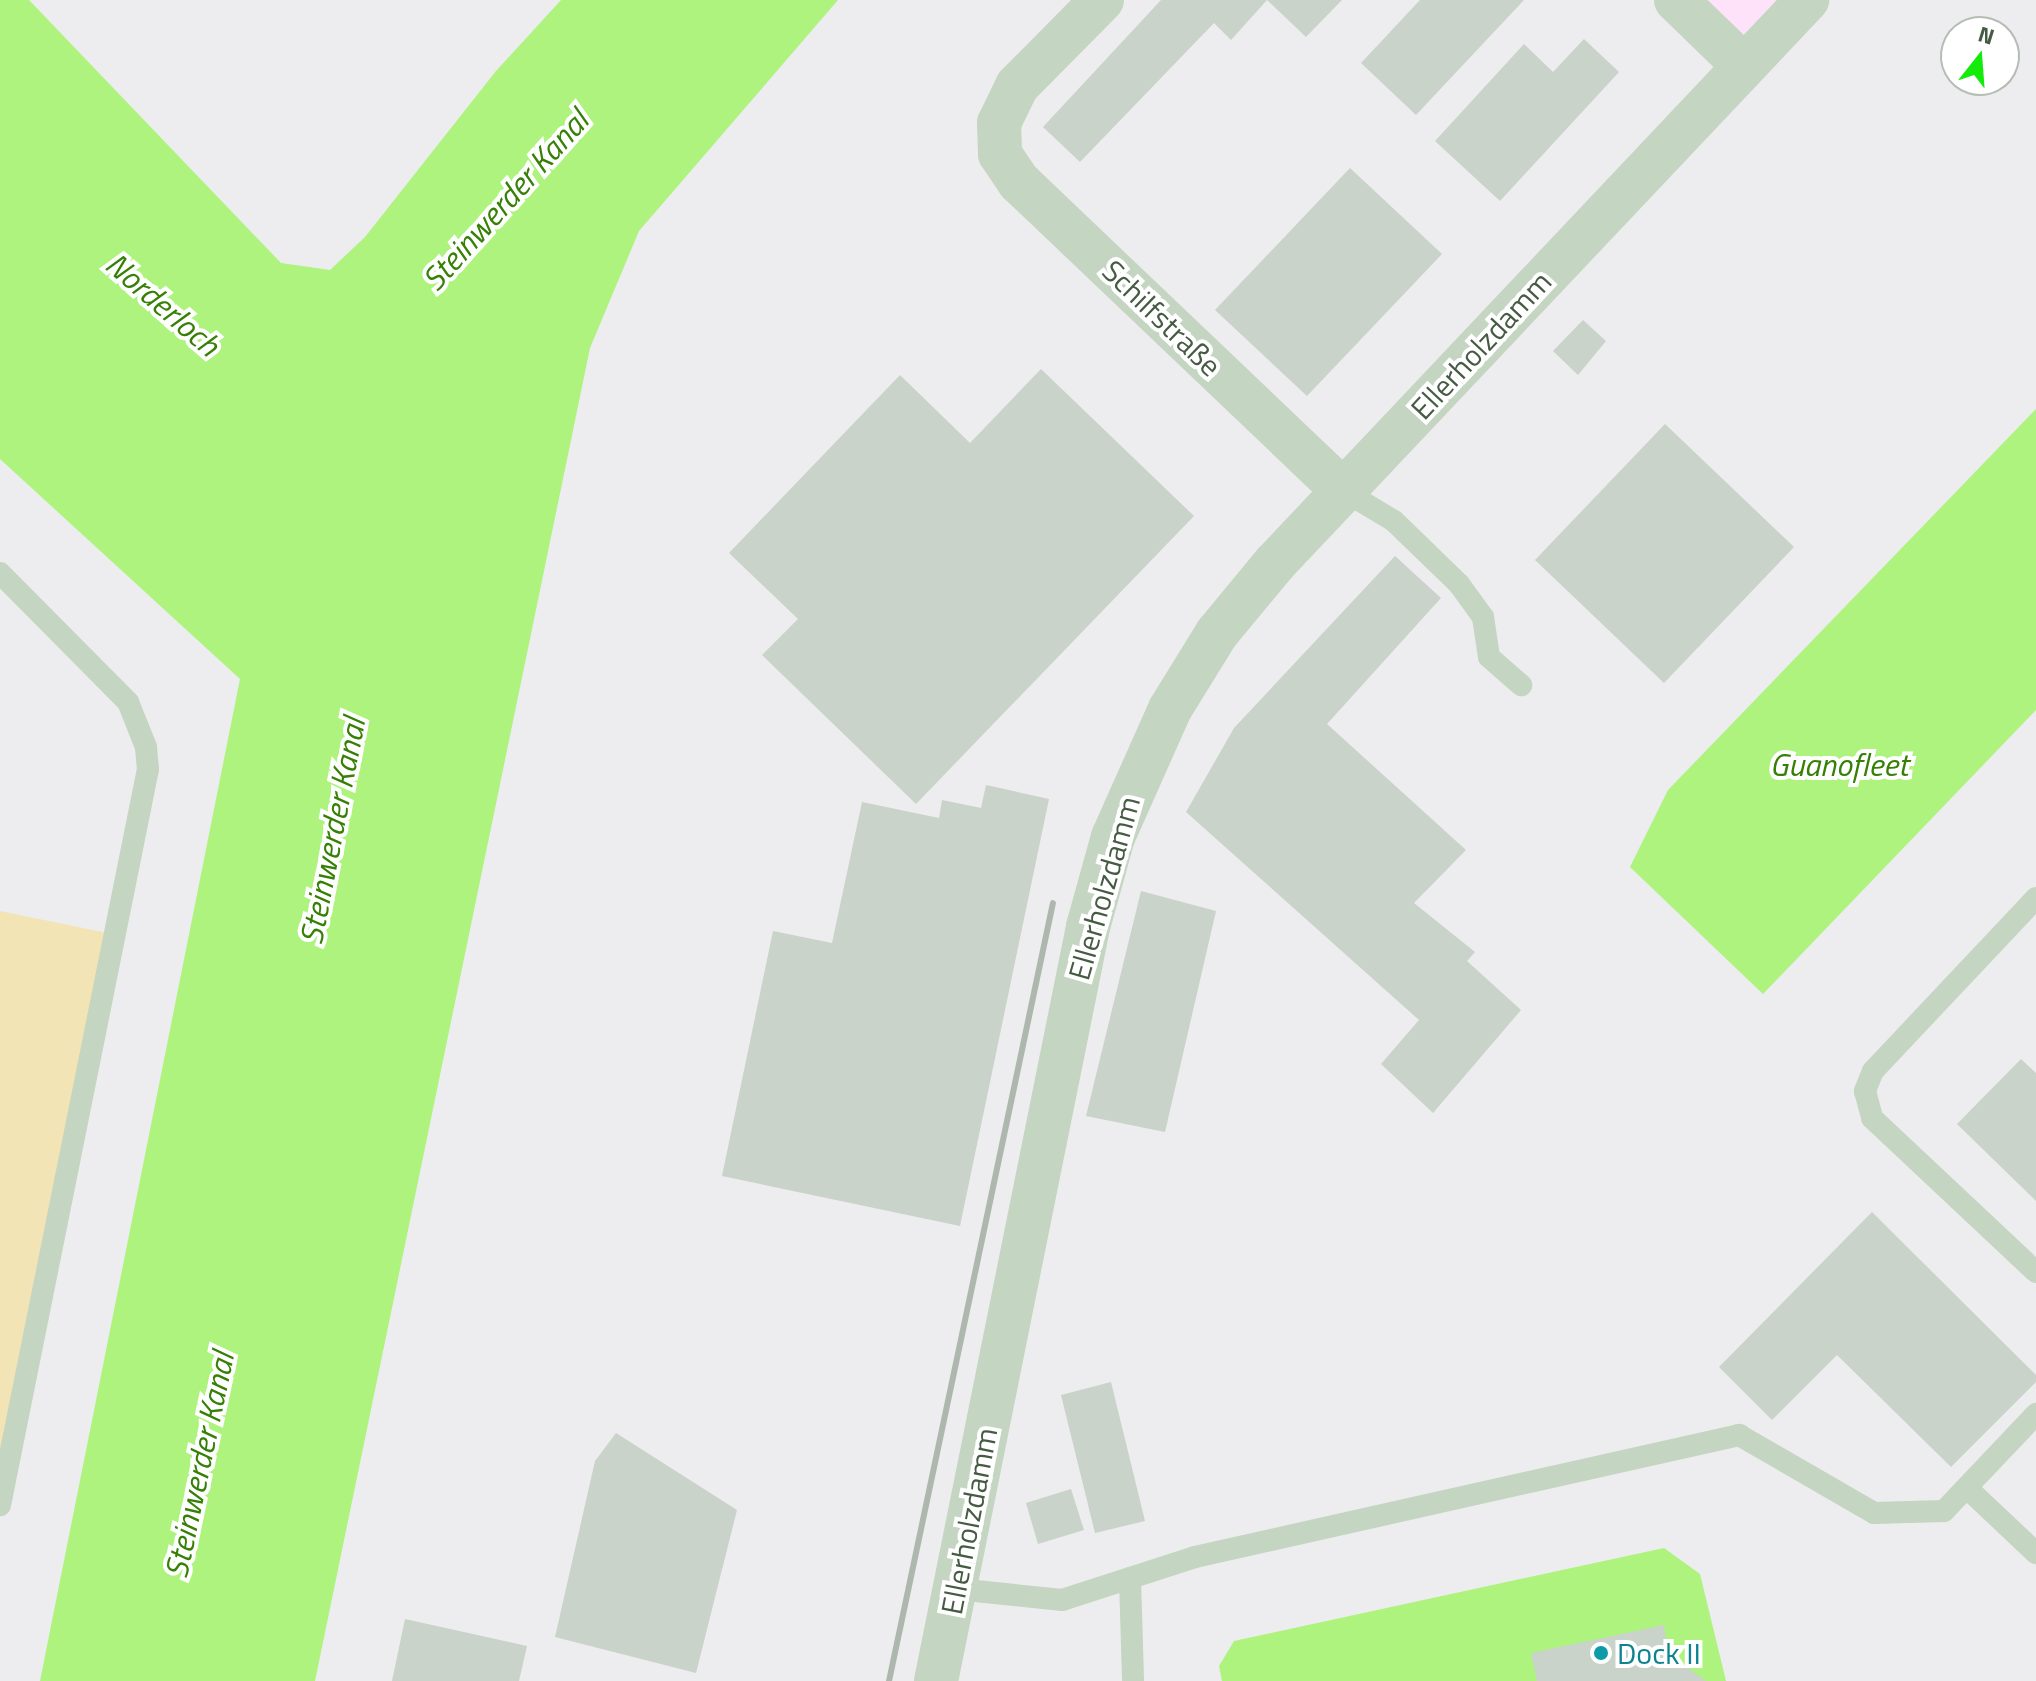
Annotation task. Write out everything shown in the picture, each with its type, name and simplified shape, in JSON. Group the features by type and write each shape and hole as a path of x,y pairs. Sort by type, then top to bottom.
{"street":[{"name":"Schilfstraße","path":"1102,0 1017,86 996,134 1000,154 1019,182 1344,491"},
{"path":"1676,0 1744,66"},
{"name":"Ellerholzdamm","path":"936,1681 1070,1006 1113,837 1170,709 1217,633 1344,491 1807,0"}],"lane":[{"path":"1344,491 1394,521 1459,584 1483,617 1489,657 1521,685"},
{"path":"0,573 128,702 142,735 148,769 0,1505"},
{"path":"2036,898 1880,1063 1865,1091 1872,1118 2036,1272"},
{"path":"956,1589 1062,1600 1195,1557 1739,1435 1874,1513 1944,1511 2036,1414"},
{"path":"1967,1488 2036,1553"},
{"path":"1130,1578 1133,1681"}],"shaded area":[{"path":"1707,0 1786,0 1747,39"},
{"path":"0,911 112,934 0,1456"}],"water":[{"path":"0,0 29,0 281,263 330,270 365,237 496,71 561,0 838,0 639,231 590,348 315,1681 40,1681 240,679 0,459"},
{"name":"Guanofleet","path":"2036,409 2036,710 1763,994 1630,867 1668,790"},
{"path":"1664,1548 1700,1574 1726,1681 1222,1681 1219,1666 1234,1641"}],"building":[{"path":"1161,0 1267,0 1231,40 1214,23 1080,162 1043,127"},
{"path":"1267,0 1342,0 1306,37"},
{"path":"1420,0 1524,0 1416,115 1361,63"},
{"path":"1584,39 1619,72 1500,201 1435,141 1524,44 1553,72"},
{"path":"1350,168 1442,254 1307,396 1215,310"},
{"path":"1583,320 1606,341 1578,375 1553,351"},
{"path":"1041,369 1194,516 916,804 762,655 798,619 729,553 900,375 970,443"},
{"path":"1665,424 1794,547 1664,683 1535,560"},
{"path":"1395,556 1441,598 1327,724 1466,850 1414,903 1475,952 1467,961 1521,1010 1433,1113 1381,1064 1419,1020 1186,812 1234,728"},
{"path":"986,785 1049,799 960,1226 722,1176 773,931 832,943 862,802 939,818 942,800 981,808"},
{"path":"1141,891 1216,911 1165,1132 1086,1116"},
{"path":"2021,1059 2036,1073 2036,1201 1957,1124"},
{"path":"1872,1212 2036,1375 2036,1382 1951,1467 1837,1355 1772,1420 1719,1367"},
{"path":"1111,1382 1145,1521 1095,1533 1061,1395"},
{"path":"616,1433 737,1510 696,1673 555,1637 595,1461"},
{"path":"1071,1489 1084,1530 1038,1544 1026,1503"},
{"path":"405,1619 527,1646 519,1681 392,1681"},
{"name":"Dock II","path":"1664,1625 1668,1653 1706,1681 1537,1681 1531,1653"}],"railway":[{"path":"889,1681 1053,903"}],"place":[{"name":"Dock II","path":"1601,1653"}],"water label":[{"name":"Steinwerder Kanal","path":"505,200"},
{"name":"Norderloch","path":"163,304"},
{"name":"Steinwerder Kanal","path":"332,831"},
{"name":"Steinwerder Kanal","path":"199,1465"}]}
